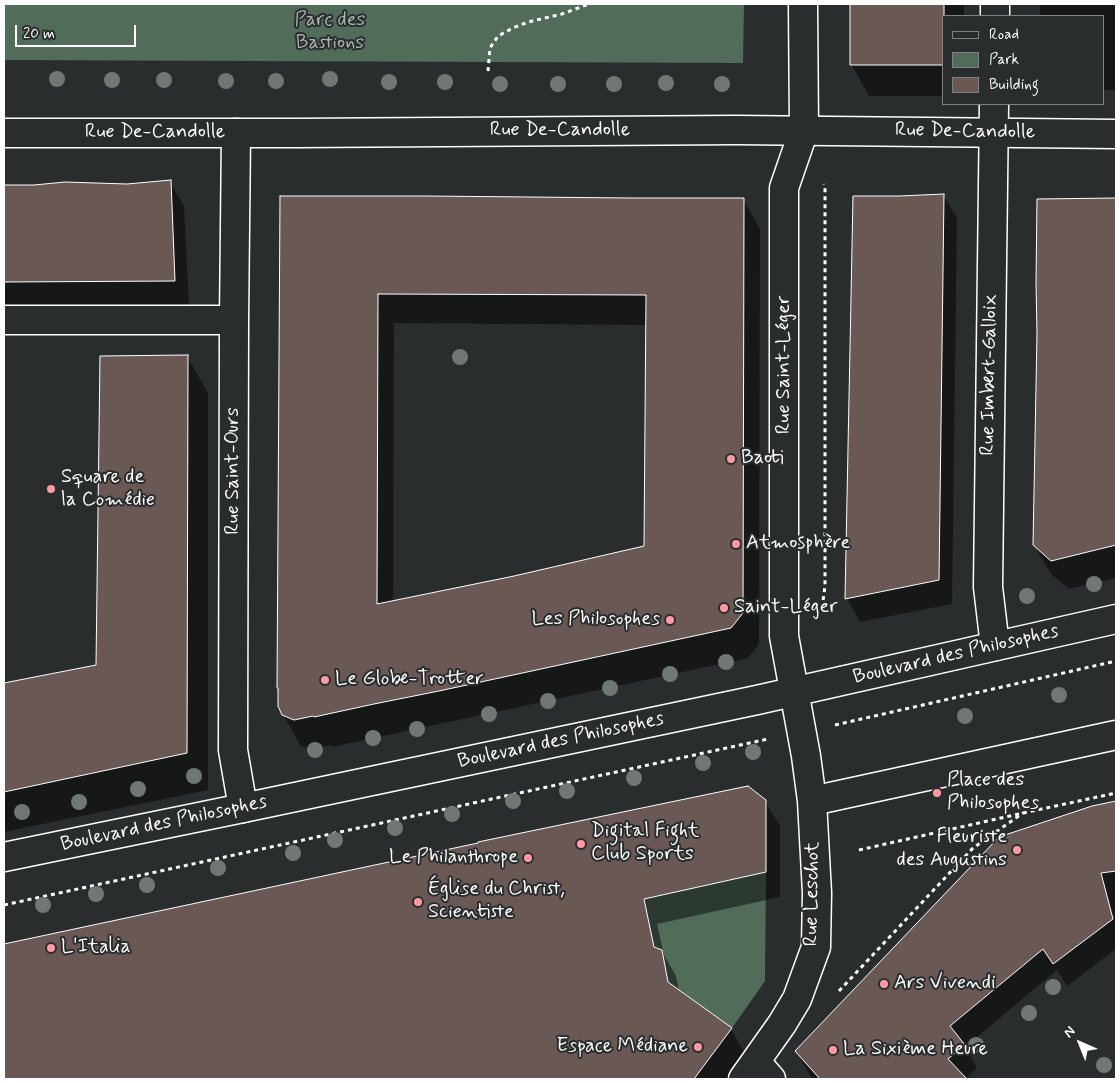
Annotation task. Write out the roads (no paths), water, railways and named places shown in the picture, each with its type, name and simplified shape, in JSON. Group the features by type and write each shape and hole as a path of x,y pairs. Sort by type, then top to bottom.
{"street":[{"name":"Rue Saint-Léger","path":"795,691 784,636 784,188 804,130 803,4"},
{"name":"Rue Imbert-Galloix","path":"994,105 988,587 995,646"},
{"name":"Rue De-Candolle","path":"4,133 804,130 1116,134"},
{"name":"Rue Saint-Ours","path":"236,133 233,750 243,808"},
{"path":"4,320 234,320"},
{"name":"Boulevard des Philosophes","path":"4,857 795,691 1116,619"},
{"name":"Rue Leschot","path":"757,1073 797,999 816,947 818,893 812,801 795,691"},
{"path":"812,801 1116,735"}],"place":[{"name":"Baoti","path":"731,459"},
{"name":"Square de la Comédie","path":"51,489"},
{"name":"Atmosphère","path":"736,544"},
{"name":"Saint-Léger","path":"724,608"},
{"name":"Les Philosophes","path":"670,620"},
{"name":"Le Globe-Trotter","path":"325,680"},
{"name":"Place des Philosophes","path":"937,793"},
{"name":"Digital Fight Club Sports","path":"581,844"},
{"name":"Fleuriste des Augustins","path":"1017,850"},
{"name":"Le Philanthrope","path":"528,858"},
{"name":"Église du Christ, Scientiste","path":"418,902"},
{"name":"L'Italia","path":"51,948"},
{"name":"Ars Vivendi","path":"884,984"},
{"name":"Espace Médiane","path":"698,1047"},
{"name":"La Sixième Heure","path":"833,1050"}],"park label":[{"name":"Parc des Bastions","path":"330,32"}]}
